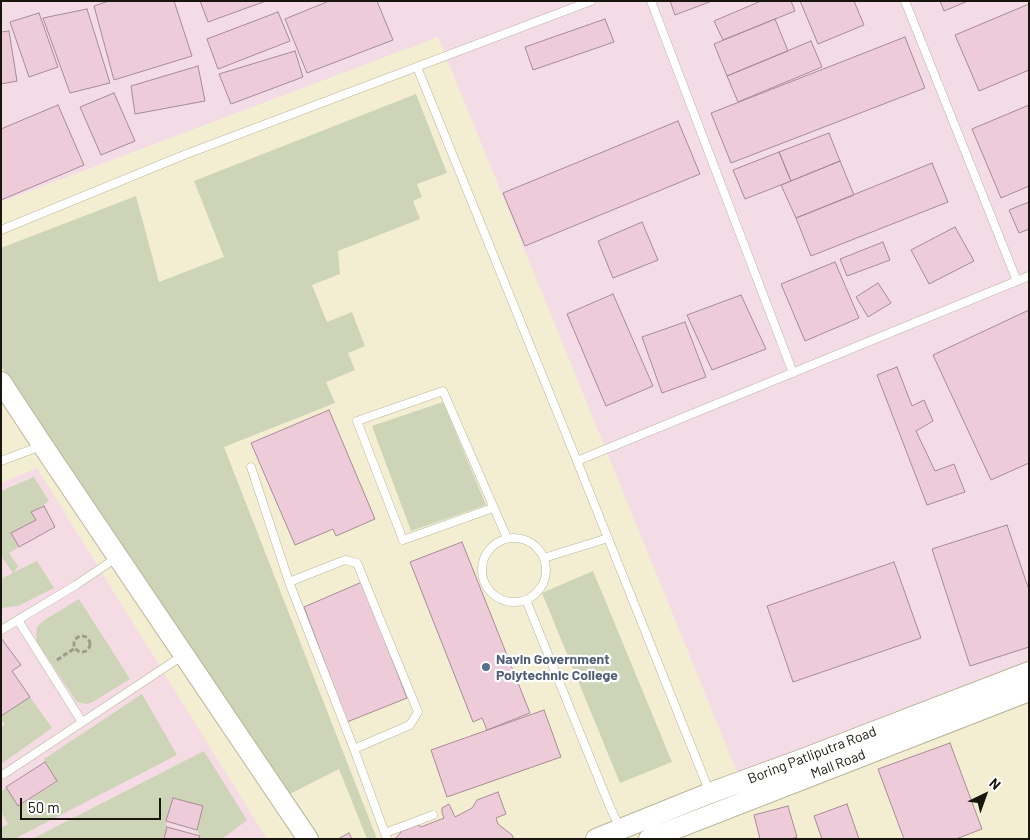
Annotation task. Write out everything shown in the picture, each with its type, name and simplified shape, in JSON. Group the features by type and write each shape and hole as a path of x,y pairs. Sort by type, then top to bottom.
{"street":[{"path":"1,382 308,839"},
{"name":"Mall Road","path":"649,839 714,803 1025,683"},
{"path":"596,839 622,834 714,803"}],"lane":[{"path":"1,230 184,155 591,1"},
{"path":"651,1 793,373"},
{"path":"905,1 1017,280"},
{"path":"417,67 714,803"},
{"path":"577,461 1029,276"},
{"path":"493,508 403,540 357,421 443,391 507,538"},
{"path":"1,461 43,446"},
{"path":"251,467 289,582 386,836 433,815"},
{"path":"516,537 533,544 544,558 546,568 542,587 535,595 526,600 505,602 495,597 482,580 483,558 488,549 497,542 507,538 516,537"},
{"path":"544,558 608,538"},
{"path":"1,630 76,585 118,556"},
{"path":"289,582 345,560 357,563 418,712 410,725 354,749"},
{"path":"526,600 622,834"},
{"path":"18,620 82,722"},
{"path":"4,774 184,654"}],"path":[{"path":"79,636 84,636 90,642 86,651 78,652 75,648 74,640 79,636"},
{"path":"48,666 75,648"}],"shaded area":[{"path":"1,1 1029,1 1029,667 737,772 438,37 1,202"},
{"path":"37,468 267,839 1,839 1,483"}],"green space":[{"path":"416,94 447,173 417,184 422,197 413,201 420,219 338,251 340,274 312,285 327,322 352,312 365,346 348,353 355,370 326,382 335,403 224,447 377,839 367,839 339,769 288,795 1,366 1,248 136,196 159,282 224,257 194,181"},
{"path":"443,402 486,505 411,531 372,426"},
{"path":"34,477 49,501 32,512 36,520 12,533 19,547 9,553 18,566 14,572 37,561 54,588 18,606 1,608 1,579 13,573 1,556 1,491"},
{"path":"593,571 672,762 620,783 542,593"},
{"path":"79,599 130,679 91,703 85,704 77,702 37,642 36,634 37,627 43,621"},
{"path":"142,694 177,755 14,839 1,839 1,828 8,824 1,811 1,792 6,787 19,806 57,782 44,759"},
{"path":"30,697 52,728 1,764 1,727 5,725 1,716"},
{"path":"204,751 247,820 222,839 199,839 200,836 197,830 203,806 173,798 166,821 167,827 164,839 32,839"}],"building":[{"path":"109,1 174,1 192,56 114,80 94,6"},
{"path":"200,1 266,1 208,22"},
{"path":"329,1 377,1 393,40 307,73 285,19"},
{"path":"670,1 712,1 675,15"},
{"path":"761,1 791,1 795,11 723,40 714,21"},
{"path":"800,1 854,1 864,25 818,44"},
{"path":"940,1 968,1 944,11"},
{"path":"1029,4 1029,70 979,91 955,35"},
{"path":"87,9 110,83 70,93 43,18"},
{"path":"278,12 290,41 218,69 207,39"},
{"path":"39,13 58,67 29,77 10,22"},
{"path":"605,19 614,42 533,70 525,47"},
{"path":"775,19 788,51 727,76 714,44"},
{"path":"9,31 17,81 1,84 1,32"},
{"path":"905,37 925,88 731,163 711,113"},
{"path":"811,41 822,67 738,102 727,76"},
{"path":"295,51 303,77 231,104 219,74"},
{"path":"198,66 205,101 135,114 131,86"},
{"path":"114,93 135,141 101,155 80,107"},
{"path":"58,105 84,165 1,200 1,129"},
{"path":"1029,105 1029,186 1001,198 972,129"},
{"path":"678,121 700,174 525,246 503,193"},
{"path":"829,133 840,161 791,181 779,152"},
{"path":"779,152 791,181 745,199 733,170"},
{"path":"840,161 854,195 796,218 781,185"},
{"path":"932,163 948,202 811,256 796,218"},
{"path":"1029,202 1029,229 1019,233 1009,210"},
{"path":"642,222 658,260 613,278 598,241"},
{"path":"955,227 974,261 929,284 911,250"},
{"path":"883,242 890,260 847,276 840,259"},
{"path":"835,262 859,318 805,341 781,284"},
{"path":"878,283 891,303 868,317 856,297"},
{"path":"613,294 653,386 606,406 567,314"},
{"path":"741,295 766,349 712,370 687,315"},
{"path":"1029,310 1029,463 991,480 933,355"},
{"path":"685,322 706,377 662,393 642,337"},
{"path":"897,367 912,406 924,400 933,421 916,431 935,471 954,464 965,492 927,505 877,375"},
{"path":"329,410 375,519 336,536 333,529 295,545 251,443"},
{"path":"44,506 55,527 19,547 11,533 36,520 31,512"},
{"path":"1007,525 1029,590 1029,647 970,666 932,549"},
{"path":"462,542 530,713 487,730 482,718 473,722 410,562"},
{"path":"894,562 921,638 793,682 767,606"},
{"path":"362,582 407,698 347,722 304,607"},
{"path":"1,638 21,665 12,671 30,697 1,716"},
{"path":"544,710 561,757 447,797 431,750"},
{"path":"950,743 982,829 956,839 904,839 878,769"},
{"path":"45,762 57,781 18,806 6,787"},
{"path":"498,792 506,814 496,818 498,824 512,835 514,839 395,839 402,831 418,825 421,827 444,818 442,808 449,804 455,817 472,808 477,800"},
{"path":"173,798 203,806 197,830 166,821"},
{"path":"847,804 859,839 822,839 814,816"},
{"path":"788,806 797,837 791,839 760,839 754,815"},
{"path":"167,827 200,836 199,839 164,839"},
{"path":"349,833 352,839 338,839"}],"place":[{"name":"Navin Government Polytechnic College","path":"486,667"}]}
